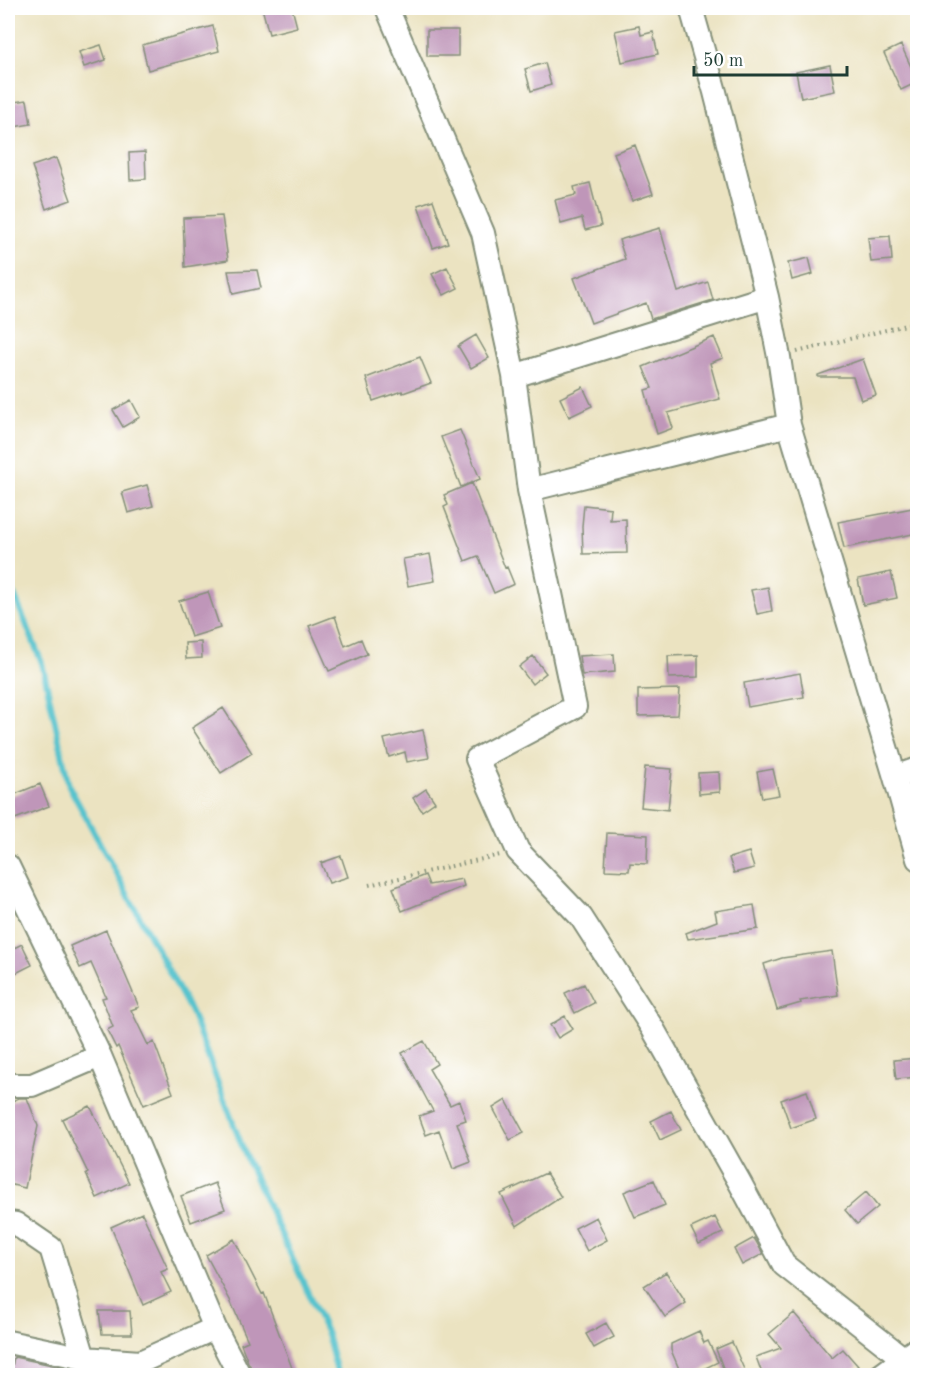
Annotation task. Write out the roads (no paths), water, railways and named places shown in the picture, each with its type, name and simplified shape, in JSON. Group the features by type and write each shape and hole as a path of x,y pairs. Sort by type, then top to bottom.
{"street":[{"path":"387,8 483,233 514,376 529,490 575,707 477,759 518,851 581,917 653,1029 784,1265 913,1361 880,1376"},
{"path":"691,8 715,92 767,297 789,424 918,859"},
{"path":"514,376 767,297"},
{"path":"529,490 789,424"},
{"path":"895,777 918,769"},
{"path":"8,866 100,1056 215,1328 240,1376"},
{"path":"8,1085 32,1085 100,1056"},
{"path":"8,1222 16,1224 51,1248 84,1358"},
{"path":"8,1341 84,1358 140,1362 215,1328"}],"waterway":[{"path":"8,580 42,663 69,786 191,1012 248,1162 327,1334 338,1376"}]}
